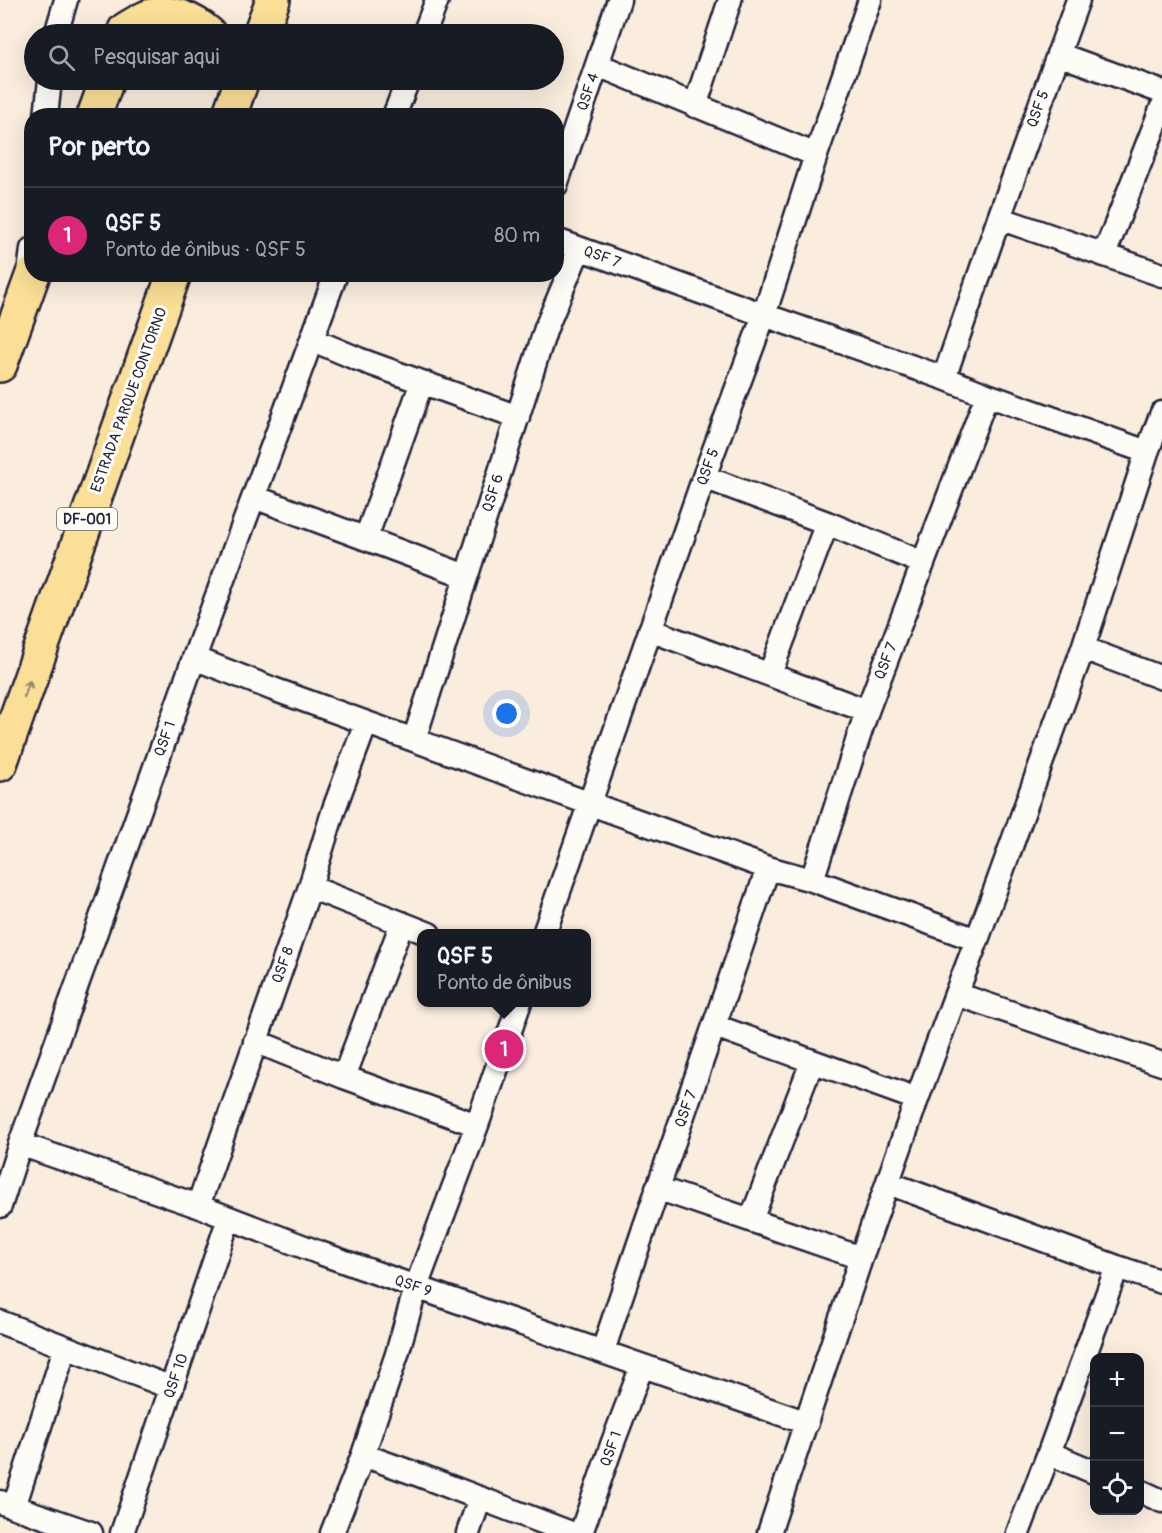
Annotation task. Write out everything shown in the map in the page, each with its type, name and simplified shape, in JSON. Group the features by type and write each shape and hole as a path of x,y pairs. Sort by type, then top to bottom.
{"highway":[{"path":"264,24 273,0"},
{"path":"128,21 167,13 195,24"},
{"path":"97,108 103,90"},
{"path":"0,365 30,282"},
{"name":"ESTRADA PARQUE CONTORNO","path":"0,764 171,282"}],"street":[{"path":"59,24 66,0"},
{"path":"428,24 437,0"},
{"name":"QSF 4","path":"564,161 619,0"},
{"path":"695,106 730,0"},
{"name":"QSF 5","path":"545,929 704,477 764,315 870,0"},
{"name":"QSF 5","path":"944,378 1078,0"},
{"path":"1059,54 1162,92"},
{"path":"598,65 816,155"},
{"path":"47,108 49,90"},
{"path":"397,108 404,90"},
{"path":"1104,255 1162,107"},
{"path":"999,218 1162,275"},
{"name":"QSF 7","path":"564,243 1147,452"},
{"name":"QSF 6","path":"414,740 546,328 579,249"},
{"name":"QSF 1","path":"0,1206 194,658 333,282"},
{"path":"313,340 358,359 518,417"},
{"path":"366,538 422,382"},
{"name":"QSF 7","path":"812,880 867,711 987,395"},
{"path":"769,1533 861,1258 1083,648 1162,413"},
{"path":"704,477 923,563"},
{"path":"254,497 466,576"},
{"path":"770,674 827,524"},
{"path":"650,630 867,711"},
{"path":"1083,648 1162,678"},
{"path":"194,658 273,689 768,868 812,880 977,940"},
{"name":"QSF 8","path":"198,1206 310,887 334,809 366,723"},
{"name":"QSF 7","path":"603,1351 768,868"},
{"path":"310,887 418,929"},
{"path":"344,1077 402,923"},
{"path":"956,994 1162,1064"},
{"path":"332,1533 363,1455 397,1354 416,1287 518,1007"},
{"path":"715,1026 917,1099"},
{"path":"255,1041 344,1077 477,1125"},
{"path":"751,1220 812,1062"},
{"name":"QSF 9","path":"21,1144 198,1206 416,1287 807,1423"},
{"path":"888,1183 1162,1282"},
{"path":"657,1188 861,1258"},
{"name":"QSF 10","path":"122,1533 229,1218"},
{"path":"1018,1533 1117,1267"},
{"path":"0,1322 172,1388"},
{"path":"65,1348 7,1505 91,1533"},
{"name":"QSF 1","path":"581,1533 642,1366"},
{"path":"1049,1453 1090,1470"},
{"path":"363,1455 571,1533"},
{"path":"1144,1493 1162,1500"},
{"path":"468,1533 480,1498"}],"place":[{"name":"QSF 5","path":"504,1049"}]}
